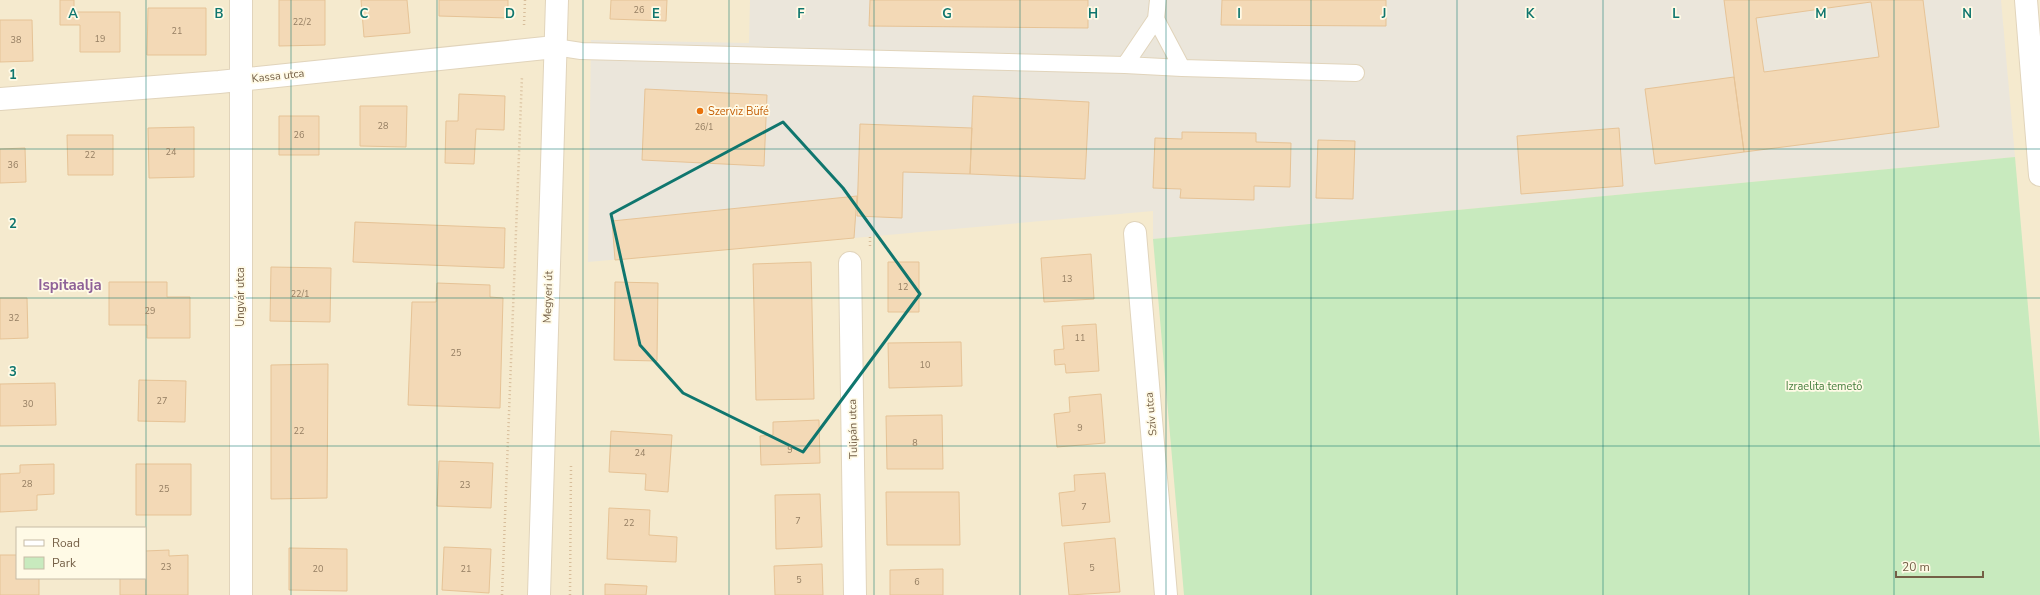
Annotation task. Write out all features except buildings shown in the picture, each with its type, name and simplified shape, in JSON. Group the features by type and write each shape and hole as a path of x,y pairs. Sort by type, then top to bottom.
{"street":[{"name":"Ungvár utca","path":"240,0 241,595"},
{"name":"Megyeri út","path":"539,595 557,0"},
{"path":"2026,0 2040,175"},
{"name":"Kassa utca","path":"0,100 240,80 555,47"},
{"name":"Szív utca","path":"1135,233 1166,595"},
{"name":"Tulipán utca","path":"850,263 856,595"}],"lane":[{"path":"1125,65 1156,19 1158,0"},
{"path":"1156,19 1182,68"},
{"path":"555,47 581,51 1356,72"}],"path":[{"path":"502,595 525,0"}],"highlighted area":[{"path":"783,122 843,188 920,294 803,452 683,393 640,345 611,214"}],"shaded area":[{"path":"0,0 2040,0 2040,595 0,595"},
{"path":"750,0 2001,0 2015,157 1153,239 1153,211 588,262 591,40 749,43"}],"green space":[{"name":"Izraelita temető","path":"2015,157 2040,445 2040,595 1184,595 1153,239"}],"place":[{"name":"Szerviz Büfé","path":"700,111"}],"district":[{"name":"Ispitaalja","path":"70,285"}]}
